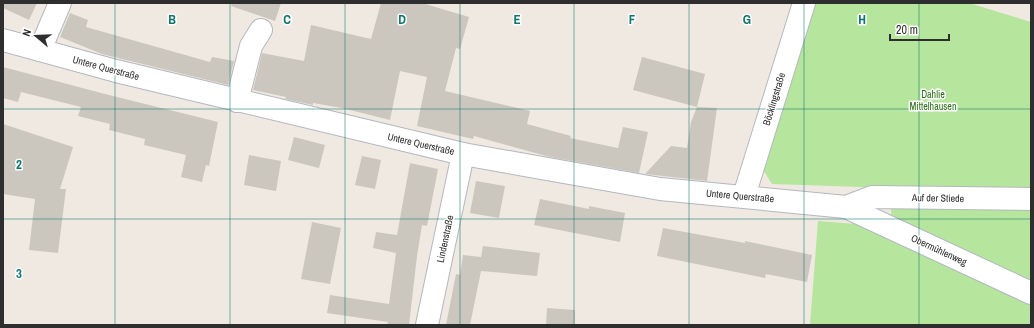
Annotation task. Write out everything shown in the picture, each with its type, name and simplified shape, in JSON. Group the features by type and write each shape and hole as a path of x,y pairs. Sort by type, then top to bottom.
{"street":[{"path":"40,50 60,3"},
{"name":"Böcklingstraße","path":"744,196 804,3"},
{"path":"237,101 251,46 261,30"},
{"name":"Untere Querstraße","path":"3,40 116,71 237,101 464,154 660,189 846,207"},
{"name":"Lindenstraße","path":"428,325 464,154"},
{"name":"Auf der Stiede","path":"846,207 872,196 1031,199"},
{"name":"Obermühlenweg","path":"846,207 1031,293"}],"green space":[{"name":"Dahlie Mittelhausen","path":"814,3 969,3 1031,22 1031,282 891,216 892,188 772,184 762,168"},
{"path":"818,221 857,224 1031,303 1031,325 810,325"}],"building":[{"path":"3,3 37,3 29,20 3,8"},
{"path":"232,3 281,3 275,21 231,6"},
{"path":"381,3 422,3 469,17 460,49 456,48 445,91 530,111 527,124 571,136 570,138 618,148 623,127 648,132 639,173 550,157 474,136 473,139 417,126 427,77 400,71 390,120 342,108 313,103 313,105 285,99 286,97 253,90 262,53 304,61 311,25 371,39"},
{"path":"70,13 88,20 86,27 210,62 212,57 234,61 228,85 102,54 60,37"},
{"path":"642,57 705,74 697,107 633,90"},
{"path":"3,67 218,122 209,166 206,165 202,182 181,177 186,155 144,145 145,139 109,130 110,124 78,116 81,107 21,92 18,102 3,98"},
{"path":"697,107 717,108 707,181 645,174 671,146 687,148 691,122"},
{"path":"3,124 73,147 60,189 66,189 58,253 29,250 35,199 3,194"},
{"path":"294,137 325,145 319,168 288,160"},
{"path":"249,155 281,161 276,191 244,185"},
{"path":"362,156 381,160 375,189 355,185"},
{"path":"410,163 438,169 427,226 422,225 409,325 387,325 388,322 327,313 330,295 389,304 396,253 373,248 376,232 397,235"},
{"path":"476,181 505,186 499,218 470,213"},
{"path":"540,199 589,209 589,206 625,213 620,242 534,225"},
{"path":"312,222 341,228 330,284 301,279"},
{"path":"663,228 745,243 745,241 812,255 807,282 766,274 765,278 657,256"},
{"path":"483,246 540,253 537,276 481,271 470,325 446,325 456,274 460,275 463,255 481,257"},
{"path":"547,308 575,310 575,325 546,325"}]}
